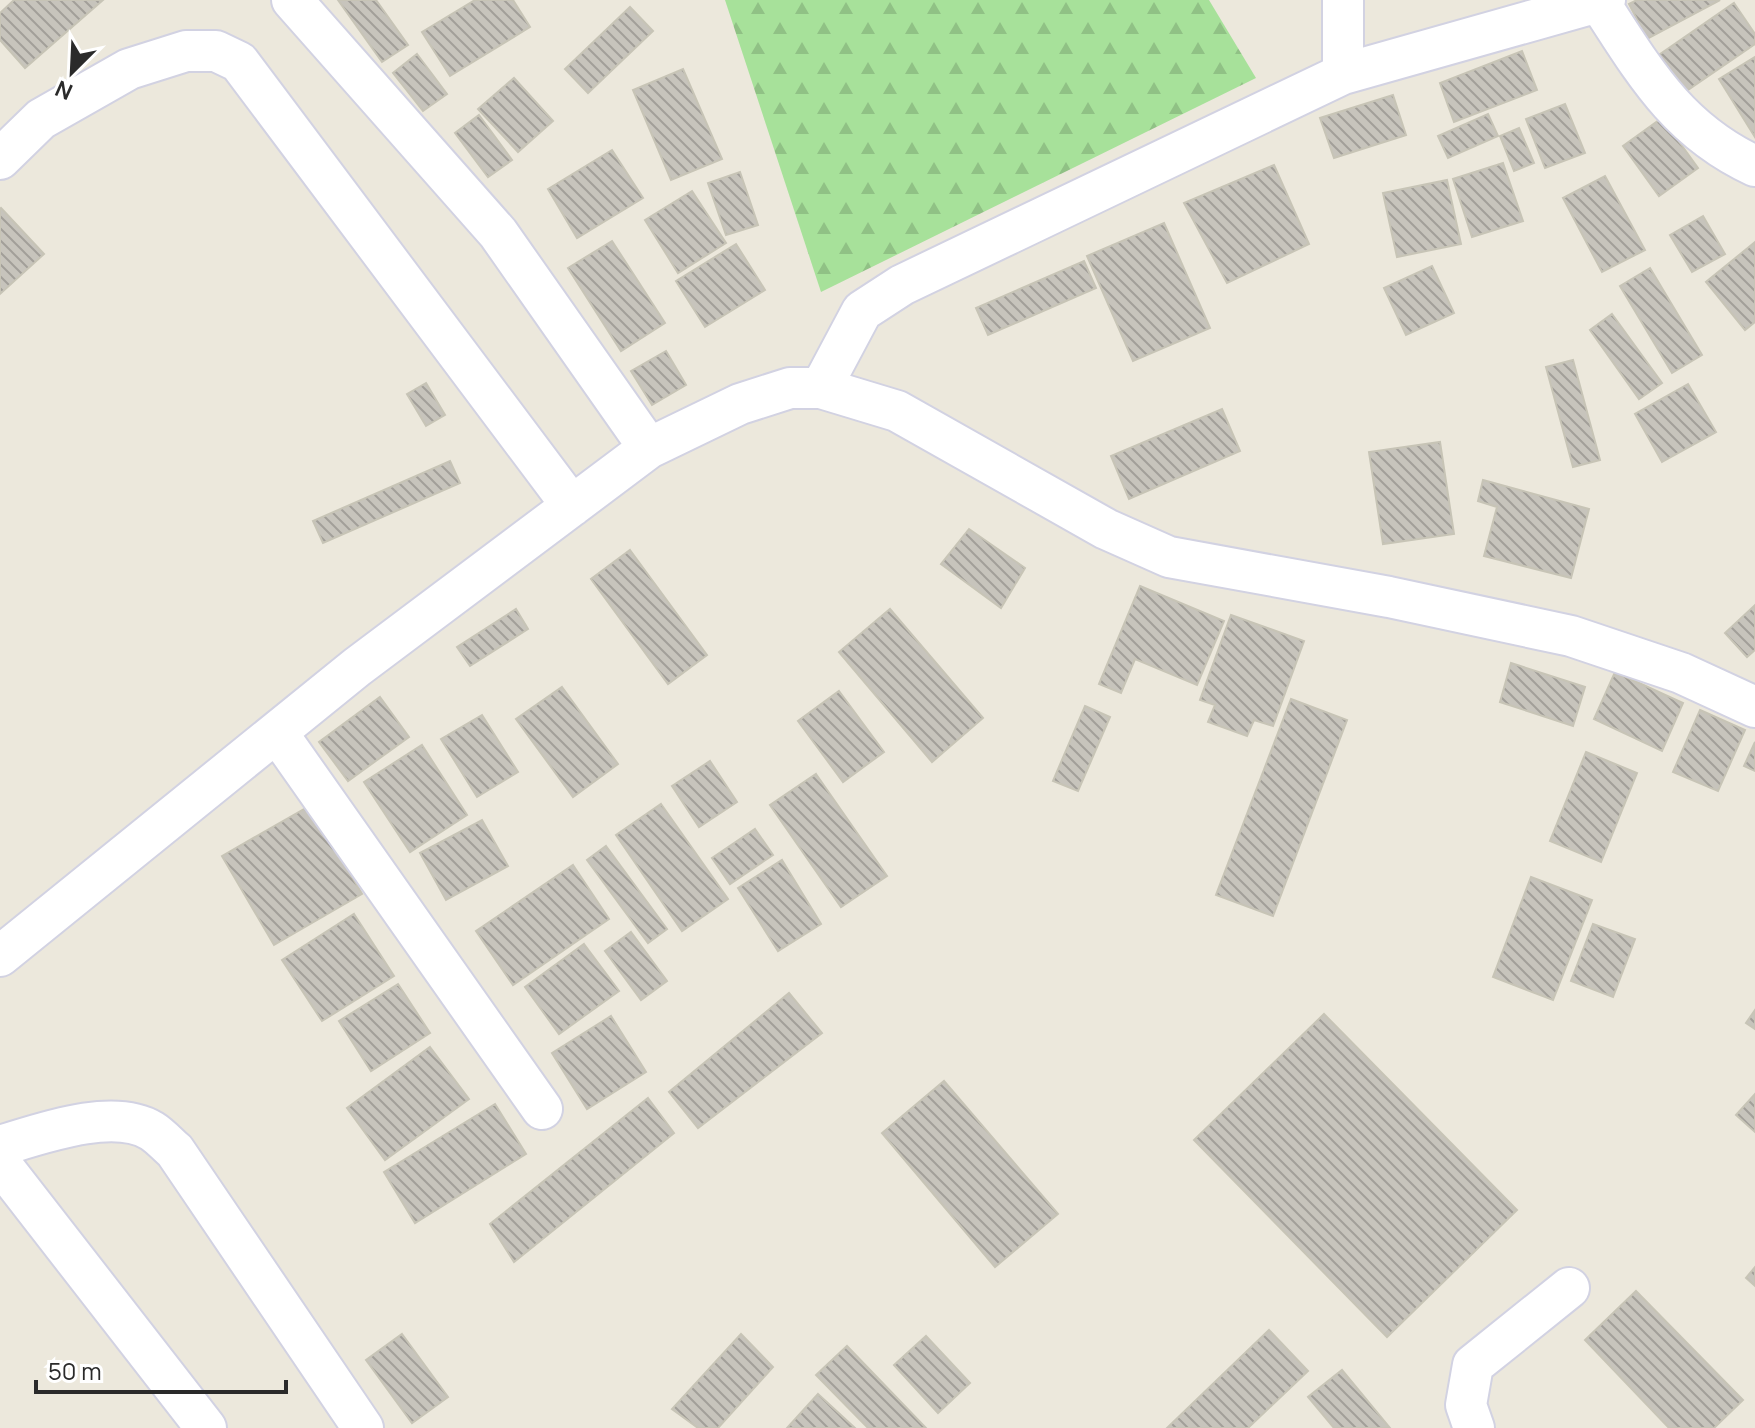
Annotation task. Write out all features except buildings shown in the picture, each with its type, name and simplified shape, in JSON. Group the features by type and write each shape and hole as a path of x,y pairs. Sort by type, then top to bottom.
{"street":[{"path":"292,0 498,233 649,448"},
{"path":"1343,0 1343,74"},
{"path":"821,388 862,311 902,285 1343,74 1602,1 1659,94 1731,155 1755,166"},
{"path":"0,159 41,119 129,69 186,51 216,51 239,62 572,506"},
{"path":"0,956 357,667 649,448 740,404 790,388 821,388 897,411 1106,529 1169,557 1389,597 1571,636 1681,673 1755,707"},
{"path":"278,734 542,1109"},
{"path":"0,1146 79,1125 116,1121 150,1129 175,1151 363,1428"},
{"path":"0,1163 206,1428"},
{"path":"1474,1428 1466,1405 1473,1365 1569,1288"}],"green space":[{"path":"725,0 1209,0 1256,78 821,292"}]}
